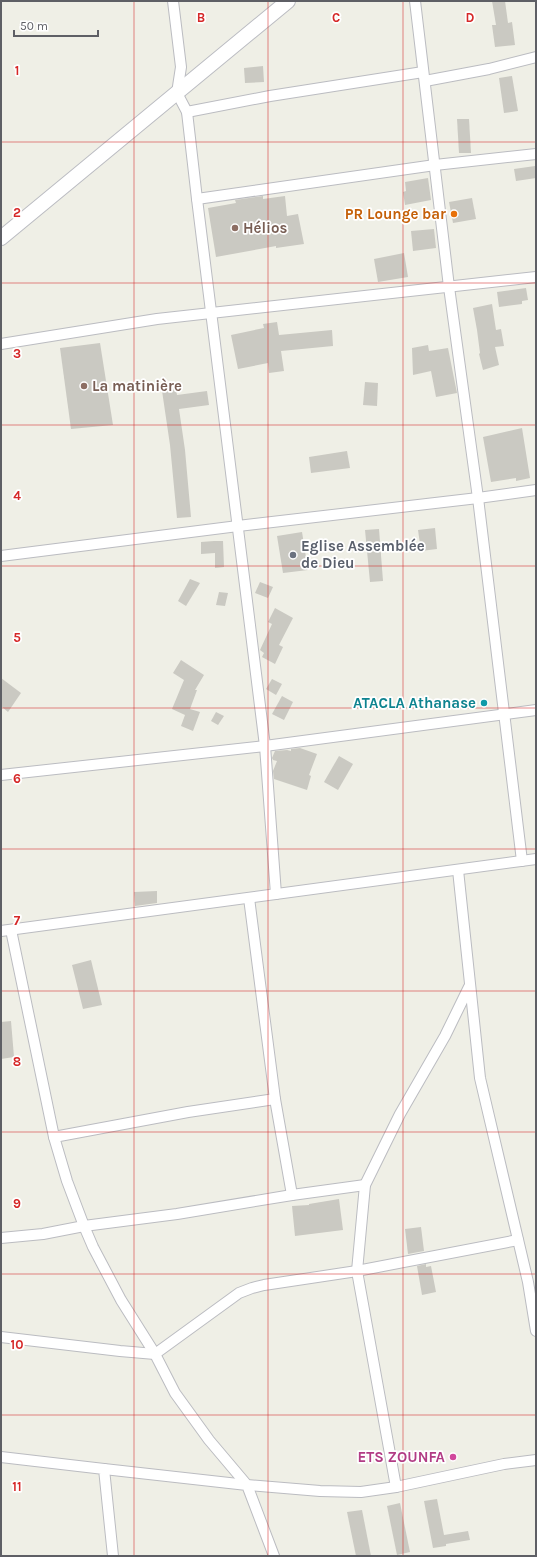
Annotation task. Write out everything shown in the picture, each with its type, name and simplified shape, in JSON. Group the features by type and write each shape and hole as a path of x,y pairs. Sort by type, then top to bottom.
{"main road":[{"path":"1,238 288,1"}],"street":[{"path":"173,1 181,67 177,93 187,112 212,313 265,746 276,894"},
{"path":"415,1 449,287 478,498 503,715 522,861"},
{"path":"187,112 270,96 489,69 536,57"},
{"path":"197,199 435,165 536,154"},
{"path":"1,344 157,319 536,277"},
{"path":"1,556 536,490"},
{"path":"1,775 265,746 536,710"},
{"path":"274,1556 247,1485 209,1440 175,1393 155,1354 121,1300 93,1247 84,1226 67,1181 54,1137 6,930 536,860"},
{"path":"458,870 469,987 480,1078 528,1282 536,1331"},
{"path":"249,898 275,1099 292,1195"},
{"path":"396,1487 357,1271 365,1185 400,1114 445,1036 469,987"},
{"path":"54,1137 188,1112 275,1099"},
{"path":"1,1238 43,1234 84,1226 177,1214 292,1195 365,1185"},
{"path":"1,1337 155,1354 239,1293 264,1284 357,1271 518,1240"},
{"path":"1,1457 247,1485 320,1491 361,1492 396,1487 504,1464 536,1460"},
{"path":"104,1469 113,1556"}],"building":[{"path":"492,1 505,1 508,23 512,22 515,45 495,47 492,25 496,25"},
{"path":"263,66 264,82 245,83 244,68"},
{"path":"512,76 518,111 504,113 499,78"},
{"path":"457,119 469,119 471,153 459,153"},
{"path":"535,166 536,178 516,181 514,169"},
{"path":"428,178 431,200 405,205 403,192 406,191 405,182"},
{"name":"Hélios","path":"263,196 263,199 285,196 287,216 298,214 304,244 276,248 276,246 216,257 208,208 236,203 235,200"},
{"path":"472,198 476,219 453,223 449,202"},
{"path":"434,229 436,248 413,251 411,231"},
{"path":"404,253 408,277 378,282 374,259"},
{"path":"526,288 528,300 522,301 522,304 499,307 497,292"},
{"path":"492,304 496,330 501,329 504,346 495,347 499,365 483,370 479,354 473,308"},
{"path":"277,322 279,335 332,330 333,346 281,351 284,371 269,373 268,363 238,369 231,335 264,328 263,324"},
{"name":"La matinière","path":"100,343 113,425 71,429 60,348"},
{"path":"428,345 429,351 448,348 457,393 436,397 431,371 413,375 412,348"},
{"path":"175,382 177,395 207,391 209,405 179,409 185,450 191,517 177,518 170,445 161,384"},
{"path":"365,382 378,383 377,406 363,405"},
{"path":"522,428 530,478 516,481 516,478 491,482 483,437"},
{"path":"347,451 350,468 311,473 309,457"},
{"path":"435,528 437,549 421,551 418,530"},
{"path":"379,529 383,581 370,582 365,530"},
{"path":"302,532 308,570 283,573 277,536"},
{"path":"223,541 224,567 215,568 215,553 201,554 201,542"},
{"path":"190,579 200,583 186,606 178,601"},
{"path":"260,582 273,587 268,598 255,593"},
{"path":"219,592 228,593 225,606 216,605"},
{"path":"275,608 293,618 279,645 283,647 275,664 262,657 264,653 260,650 272,624 268,622"},
{"path":"181,660 204,675 195,690 197,690 190,709 200,712 193,731 181,726 185,715 172,709 184,680 173,673"},
{"path":"1,678 21,693 8,712 1,706"},
{"path":"272,679 282,684 276,695 266,689"},
{"path":"282,696 293,702 284,720 272,714"},
{"path":"216,712 224,716 218,725 211,721"},
{"path":"300,748 317,754 309,775 311,776 307,790 274,779 273,771 277,761 273,760 272,758 275,751 291,751 291,749"},
{"path":"339,756 353,764 338,790 324,782"},
{"path":"157,891 157,903 135,906 134,892"},
{"path":"91,960 102,1005 83,1009 72,965"},
{"path":"11,1021 14,1057 1,1059 1,1022"},
{"path":"339,1199 343,1230 295,1236 292,1206 309,1205"},
{"path":"421,1227 424,1251 408,1254 405,1229"},
{"path":"426,1264 426,1267 431,1266 436,1292 422,1295 417,1266"},
{"path":"437,1499 444,1535 468,1531 470,1540 433,1548 424,1501"},
{"path":"400,1503 410,1552 397,1555 387,1506"},
{"path":"362,1510 371,1556 356,1556 347,1512"}],"place":[{"name":"PR Lounge bar","path":"454,214"},
{"name":"Hélios","path":"235,228"},
{"name":"La matinière","path":"84,386"},
{"name":"Eglise Assemblée de Dieu","path":"293,555"},
{"name":"ATACLA Athanase","path":"484,703"},
{"name":"ETS ZOUNFA","path":"453,1457"}]}
